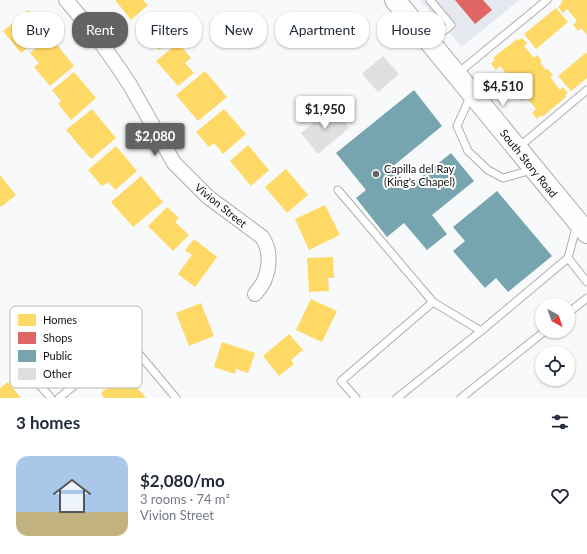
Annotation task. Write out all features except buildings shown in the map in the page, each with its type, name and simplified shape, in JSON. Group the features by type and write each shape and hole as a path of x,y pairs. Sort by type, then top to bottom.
{"main road":[{"name":"South Story Road","path":"398,1 407,12"},
{"name":"South Story Road","path":"435,48 582,228"}],"street":[{"name":"Vivion Street","path":"66,0 94,33 130,85 174,163 208,197 262,237 266,243 268,250 268,266 264,281 255,294"}],"lane":[{"path":"430,0 440,12"},
{"path":"456,75 547,0"},
{"path":"445,18 451,25 445,30"},
{"path":"517,148 587,90"},
{"path":"472,94 458,126 468,151 488,170 503,178 534,170"},
{"path":"338,190 433,302 481,331"},
{"path":"398,398 568,258 582,228"},
{"path":"568,258 587,282"},
{"path":"575,307 587,298"},
{"path":"356,398 341,381 433,302"},
{"path":"461,398 536,338"},
{"path":"142,358 176,398"},
{"path":"42,388 51,398"},
{"path":"59,398 71,388"}],"shaded area":[{"path":"420,0 519,0 462,47 445,28 445,12 431,12"}],"place":[{"name":"Capilla del Ray (King's Chapel)","path":"376,174"}]}
